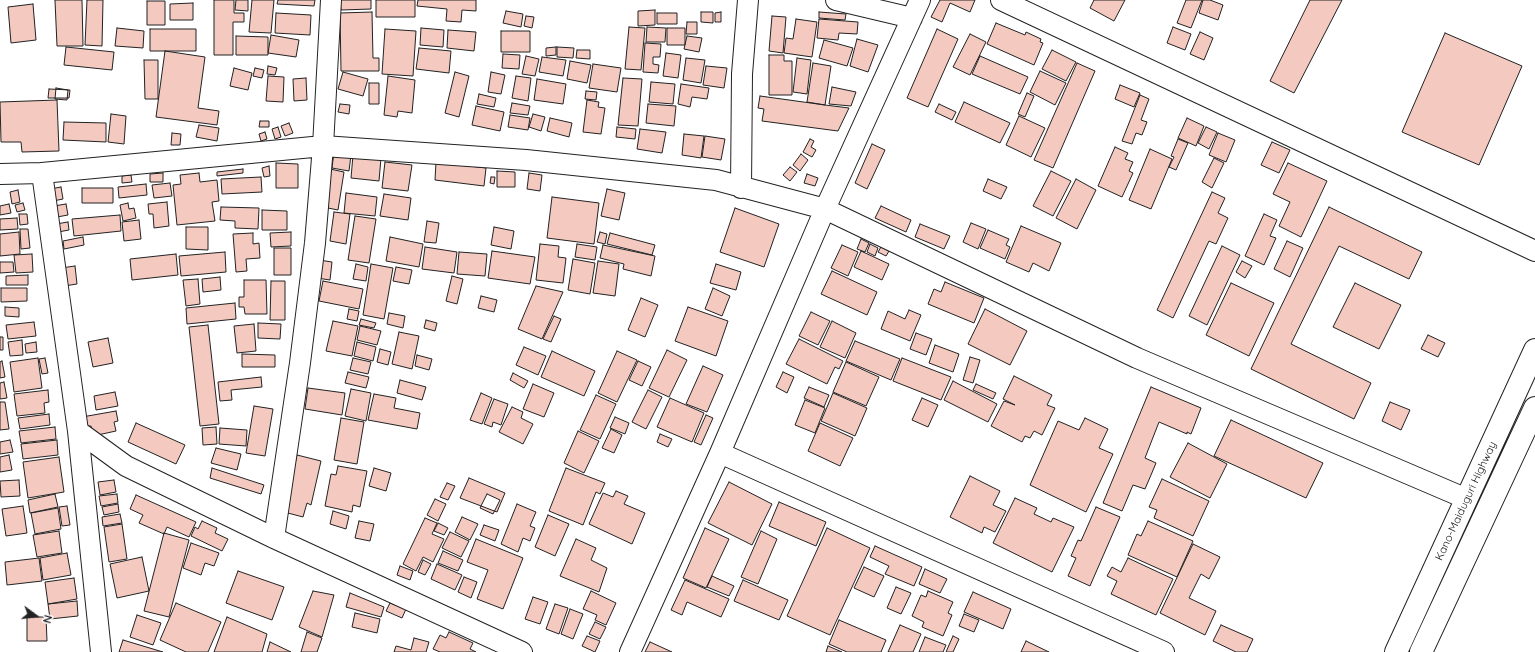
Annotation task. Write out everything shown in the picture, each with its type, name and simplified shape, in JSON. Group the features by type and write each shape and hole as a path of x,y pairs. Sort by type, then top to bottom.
{"highway":[{"name":"Kano-Maiduguri Highway","path":"1396,652 1535,350"},
{"path":"1422,652 1530,432 1535,408"}],"street":[{"path":"274,538 300,363 315,243 323,146 331,0"},
{"path":"741,188 742,74 748,0"},
{"path":"836,0 912,18"},
{"path":"630,652 720,453 825,209 920,0"},
{"path":"1001,0 1535,251"},
{"path":"0,174 42,173 323,146 526,160 716,180 741,188 825,209 1138,358 1467,499"},
{"path":"42,173 78,431 101,652"},
{"path":"1504,419 1530,432"},
{"path":"78,431 126,466 274,538 522,652"},
{"path":"720,453 1164,652"}],"building":[{"path":"55,0 82,0 83,46 57,46"},
{"path":"87,0 103,0 102,46 85,45"},
{"path":"214,0 234,0 234,13 244,13 244,22 233,22 233,55 214,55"},
{"path":"236,0 248,0 248,11 235,10"},
{"path":"252,0 274,0 271,33 249,32"},
{"path":"278,0 315,0 314,6 277,4"},
{"path":"340,0 371,0 371,9 341,10"},
{"path":"376,0 415,0 415,17 376,17"},
{"path":"418,0 476,0 476,11 462,10 461,22 446,21 447,9 417,6"},
{"path":"940,0 975,0 970,12 950,3 942,22 931,17"},
{"path":"1094,0 1125,0 1114,21 1090,8"},
{"path":"1186,0 1202,0 1191,28 1177,23"},
{"path":"1203,0 1210,0 1223,5 1218,20 1199,13"},
{"path":"1310,0 1342,0 1294,93 1270,81"},
{"path":"147,1 165,1 165,25 147,25"},
{"path":"193,3 193,20 170,20 170,4"},
{"path":"33,4 36,40 11,43 8,7"},
{"path":"655,10 655,25 638,26 638,11"},
{"path":"506,11 523,14 521,27 503,23"},
{"path":"372,12 373,58 379,58 379,71 341,71 340,13"},
{"path":"701,12 713,12 713,23 701,22"},
{"path":"721,12 721,22 715,22 715,13"},
{"path":"819,12 846,14 845,20 819,18"},
{"path":"276,13 311,15 310,35 275,33"},
{"path":"657,13 677,13 677,24 657,24"},
{"path":"526,16 534,17 532,28 524,26"},
{"path":"772,16 786,17 783,53 769,51"},
{"path":"796,19 817,22 812,57 784,53 786,38 793,39"},
{"path":"819,19 858,22 857,34 839,33 838,40 817,38"},
{"path":"687,22 697,22 697,34 686,34"},
{"path":"996,23 1025,35 1026,32 1041,39 1040,42 1043,43 1034,65 987,44"},
{"path":"629,27 645,28 641,70 625,69"},
{"path":"647,27 666,28 665,42 646,42"},
{"path":"1173,27 1191,34 1185,50 1167,43"},
{"path":"117,28 144,31 143,48 115,46"},
{"path":"421,28 444,30 443,47 420,45"},
{"path":"667,28 685,28 685,45 667,45"},
{"path":"150,29 196,29 196,51 150,51"},
{"path":"385,29 416,31 413,76 382,74"},
{"path":"937,29 958,39 928,107 907,98"},
{"path":"448,30 476,32 474,51 447,48"},
{"path":"501,31 530,31 530,52 501,52"},
{"path":"1200,32 1213,38 1204,60 1190,54"},
{"path":"1445,33 1522,66 1479,165 1402,132"},
{"path":"970,34 986,42 970,75 953,67"},
{"path":"271,35 299,40 296,57 268,53"},
{"path":"236,36 268,37 268,55 236,55"},
{"path":"687,36 702,38 699,52 684,49"},
{"path":"857,39 878,45 868,72 850,66"},
{"path":"824,40 853,48 847,66 819,58"},
{"path":"645,43 661,44 660,57 653,57 653,64 659,65 658,73 643,72"},
{"path":"66,47 114,52 112,70 64,65"},
{"path":"556,47 556,55 546,56 546,48"},
{"path":"557,47 574,48 573,58 557,57"},
{"path":"419,48 451,51 449,73 416,69"},
{"path":"577,50 590,50 590,59 576,58"},
{"path":"1052,50 1076,62 1066,81 1042,69"},
{"path":"165,51 205,57 198,108 219,111 217,125 156,117"},
{"path":"666,53 681,55 678,78 663,76"},
{"path":"503,54 520,55 519,69 502,68"},
{"path":"769,55 784,55 784,61 792,61 792,95 769,95"},
{"path":"526,56 539,59 535,76 522,74"},
{"path":"980,56 1028,77 1020,94 972,74"},
{"path":"542,57 566,60 563,76 539,72"},
{"path":"686,58 705,60 701,83 683,80"},
{"path":"797,58 811,60 807,94 793,92"},
{"path":"144,60 158,60 158,99 145,99"},
{"path":"570,61 591,65 587,83 567,79"},
{"path":"813,63 831,66 825,105 807,102"},
{"path":"1077,63 1095,71 1053,168 1034,160"},
{"path":"593,64 621,68 617,92 589,88"},
{"path":"268,66 277,68 275,75 267,74"},
{"path":"706,66 727,68 724,88 703,85"},
{"path":"234,68 252,73 248,90 230,86"},
{"path":"255,68 264,70 262,78 253,76"},
{"path":"1040,71 1066,83 1055,105 1030,92"},
{"path":"343,72 368,79 363,96 338,89"},
{"path":"455,72 469,76 459,117 445,113"},
{"path":"491,72 505,75 501,94 488,92"},
{"path":"268,76 284,77 283,102 266,101"},
{"path":"388,76 415,80 412,113 398,111 397,117 384,115"},
{"path":"516,76 531,78 528,101 512,98"},
{"path":"306,78 307,100 294,101 293,79"},
{"path":"623,78 642,79 638,126 618,125"},
{"path":"537,79 566,84 563,104 534,100"},
{"path":"651,82 675,84 673,104 649,102"},
{"path":"369,83 379,83 379,104 369,104"},
{"path":"681,84 709,88 707,99 692,97 690,107 678,104"},
{"path":"1120,85 1140,93 1134,107 1115,99"},
{"path":"832,87 856,92 851,106 829,104"},
{"path":"56,88 68,90 67,100 55,99"},
{"path":"49,89 70,90 69,98 48,98"},
{"path":"586,91 597,92 596,100 585,99"},
{"path":"1027,93 1034,96 1025,117 1018,114"},
{"path":"479,94 496,98 494,107 477,104"},
{"path":"1140,95 1149,99 1141,120 1147,122 1142,135 1136,133 1132,144 1122,141"},
{"path":"760,96 849,108 838,131 762,121 764,109 758,108"},
{"path":"57,100 59,151 22,152 21,142 1,142 0,102"},
{"path":"587,100 599,102 598,107 605,108 601,134 583,132"},
{"path":"964,102 1010,123 1000,143 955,122"},
{"path":"512,103 530,106 528,115 510,113"},
{"path":"340,104 350,105 349,114 338,112"},
{"path":"648,104 676,106 674,126 646,123"},
{"path":"939,104 956,112 952,120 935,112"},
{"path":"476,106 504,112 500,131 472,125"},
{"path":"111,114 126,116 124,144 108,142"},
{"path":"533,114 545,117 541,131 529,127"},
{"path":"510,115 530,118 528,130 508,127"},
{"path":"1019,116 1045,128 1031,157 1006,145"},
{"path":"550,118 572,123 569,137 547,131"},
{"path":"1187,118 1204,126 1196,146 1178,138"},
{"path":"260,121 269,121 269,127 259,127"},
{"path":"64,122 106,123 106,142 63,140"},
{"path":"289,123 293,133 285,136 281,126"},
{"path":"199,125 219,128 217,141 196,137"},
{"path":"278,127 281,137 275,139 272,129"},
{"path":"617,127 636,129 635,139 616,137"},
{"path":"1206,127 1217,132 1209,149 1198,143"},
{"path":"640,129 666,132 662,153 637,149"},
{"path":"265,132 267,139 261,141 259,134"},
{"path":"172,133 181,134 180,145 171,145"},
{"path":"1218,133 1235,140 1226,162 1209,155"},
{"path":"684,134 704,136 701,158 682,155"},
{"path":"705,136 725,139 721,160 702,157"},
{"path":"810,139 814,141 811,147 816,150 812,157 803,152"},
{"path":"1178,139 1188,143 1176,170 1169,167 1174,157 1171,156"},
{"path":"1272,142 1290,150 1279,173 1261,165"},
{"path":"872,144 885,150 867,189 855,183"},
{"path":"1115,147 1128,153 1125,159 1133,162 1129,171 1133,173 1122,197 1098,186"},
{"path":"1150,149 1172,159 1151,209 1129,200"},
{"path":"334,152 351,155 349,171 332,168"},
{"path":"801,154 808,160 800,171 793,165"},
{"path":"353,155 381,158 379,181 351,178"},
{"path":"1214,158 1224,163 1212,188 1202,182"},
{"path":"385,162 412,165 408,191 382,188"},
{"path":"436,162 486,168 484,186 435,180"},
{"path":"276,163 298,164 298,188 276,188"},
{"path":"1288,163 1327,181 1301,237 1279,226 1290,202 1273,194"},
{"path":"269,166 270,176 264,177 262,168"},
{"path":"790,167 797,172 790,181 783,175"},
{"path":"243,169 243,173 217,176 217,172"},
{"path":"330,169 344,172 338,210 323,207"},
{"path":"497,171 515,172 515,187 497,187"},
{"path":"1051,171 1071,181 1053,216 1033,206"},
{"path":"163,173 163,182 150,182 150,174"},
{"path":"199,173 200,182 217,180 219,201 212,202 215,221 177,225 173,185 181,184 180,175"},
{"path":"529,173 542,175 540,191 527,189"},
{"path":"807,174 818,178 815,186 804,183"},
{"path":"131,175 132,182 122,183 122,176"},
{"path":"261,177 262,192 222,194 221,179"},
{"path":"491,177 495,177 494,184 490,183"},
{"path":"988,179 1007,187 1001,199 983,191"},
{"path":"1076,179 1096,190 1077,229 1056,218"},
{"path":"170,183 172,196 154,198 152,185"},
{"path":"146,184 147,195 119,198 118,187"},
{"path":"61,187 63,199 53,201 50,189"},
{"path":"82,188 113,188 113,203 82,203"},
{"path":"607,189 625,193 619,220 601,216"},
{"path":"18,190 20,202 12,204 10,192"},
{"path":"1212,192 1225,198 1218,213 1228,218 1216,244 1209,241 1173,318 1157,310"},
{"path":"346,193 377,197 375,216 344,213"},
{"path":"384,194 411,198 408,220 380,216"},
{"path":"552,197 599,203 594,244 547,238"},
{"path":"167,202 169,226 154,228 153,214 149,214 148,204"},
{"path":"23,203 25,210 17,212 15,205"},
{"path":"128,203 129,209 134,208 136,218 123,221 120,205"},
{"path":"9,204 11,213 0,215 0,206"},
{"path":"66,204 68,215 57,217 54,206"},
{"path":"881,206 911,220 906,232 875,218"},
{"path":"221,207 259,208 258,229 235,228 235,221 220,220"},
{"path":"1329,207 1422,252 1409,279 1339,246 1291,344 1371,383 1354,419 1251,369"},
{"path":"735,208 779,224 764,267 720,252"},
{"path":"262,210 287,211 287,230 262,230"},
{"path":"334,212 350,214 346,244 330,241"},
{"path":"19,214 27,214 28,224 20,225"},
{"path":"1264,214 1277,220 1270,236 1276,238 1264,265 1245,256"},
{"path":"120,215 121,231 74,236 72,219"},
{"path":"355,216 376,219 369,263 348,260"},
{"path":"17,218 18,229 0,230 0,219"},
{"path":"139,220 141,239 124,241 122,222"},
{"path":"427,221 439,223 436,243 424,242"},
{"path":"68,222 69,230 58,232 56,224"},
{"path":"971,223 986,229 978,249 963,242"},
{"path":"920,224 950,236 944,249 915,237"},
{"path":"1021,226 1061,243 1049,271 1033,263 1029,272 1006,262"},
{"path":"186,227 208,227 208,250 186,249"},
{"path":"494,227 514,231 511,249 491,245"},
{"path":"20,229 28,229 30,248 21,249"},
{"path":"988,230 1009,239 1006,245 1010,247 1005,259 980,248"},
{"path":"19,232 20,254 0,256 0,234"},
{"path":"291,232 291,246 271,247 270,233"},
{"path":"600,232 607,234 605,244 597,242"},
{"path":"253,233 253,244 259,243 260,258 246,259 247,271 236,272 233,234"},
{"path":"610,233 655,245 652,255 607,244"},
{"path":"83,237 84,245 64,249 63,241"},
{"path":"390,237 423,244 419,267 386,261"},
{"path":"861,239 869,243 865,252 857,249"},
{"path":"1287,241 1303,248 1290,277 1274,269"},
{"path":"540,244 559,246 558,257 566,258 563,283 536,280"},
{"path":"577,244 597,247 595,260 575,257"},
{"path":"870,244 878,248 875,256 867,252"},
{"path":"603,245 655,256 651,276 623,269 624,264 600,258"},
{"path":"842,245 858,252 848,276 831,268"},
{"path":"1222,246 1240,255 1207,325 1189,316"},
{"path":"425,247 457,252 454,273 422,269"},
{"path":"881,247 889,251 886,256 878,252"},
{"path":"274,248 291,248 291,275 274,275"},
{"path":"492,251 535,257 530,284 488,278"},
{"path":"861,251 889,264 882,280 854,267"},
{"path":"225,252 226,272 181,276 179,256"},
{"path":"459,252 487,254 485,276 457,274"},
{"path":"32,254 33,272 16,273 14,255"},
{"path":"176,254 178,275 132,280 130,259"},
{"path":"573,259 595,263 590,294 568,290"},
{"path":"319,260 332,262 330,280 317,278"},
{"path":"598,261 619,264 615,296 593,293"},
{"path":"1242,261 1252,266 1245,278 1236,272"},
{"path":"0,262 13,262 14,272 0,273"},
{"path":"356,264 368,267 366,281 353,279"},
{"path":"371,264 393,268 384,319 363,315"},
{"path":"716,264 741,272 736,290 710,283"},
{"path":"75,266 77,284 64,286 61,268"},
{"path":"396,267 412,270 409,284 393,281"},
{"path":"832,271 877,292 867,315 821,294"},
{"path":"28,275 28,285 6,285 6,276"},
{"path":"452,276 463,279 457,304 446,301"},
{"path":"220,277 221,290 203,292 202,279"},
{"path":"198,279 200,304 186,306 183,280"},
{"path":"244,280 266,280 267,314 245,314 244,307 239,307 239,297 244,297"},
{"path":"271,281 285,281 285,320 270,320"},
{"path":"323,281 363,289 359,309 319,301"},
{"path":"945,282 984,298 974,323 928,304 934,289 941,292"},
{"path":"1231,283 1274,303 1249,356 1206,335"},
{"path":"1355,283 1401,305 1379,349 1333,327"},
{"path":"536,286 563,292 542,339 518,329"},
{"path":"1,288 27,288 27,301 1,302"},
{"path":"713,288 730,296 722,316 705,309"},
{"path":"481,296 497,300 494,312 478,308"},
{"path":"641,298 658,305 645,337 628,330"},
{"path":"235,303 236,319 187,324 186,308"},
{"path":"5,307 19,308 19,317 5,316"},
{"path":"688,307 728,321 716,356 675,341"},
{"path":"349,309 359,311 357,321 347,319"},
{"path":"985,309 1027,331 1010,365 968,344"},
{"path":"909,310 921,315 910,341 881,329 888,311 905,319"},
{"path":"811,312 830,321 818,345 799,336"},
{"path":"389,313 405,316 403,328 387,324"},
{"path":"554,316 561,319 551,342 543,339"},
{"path":"361,319 376,323 374,328 359,325"},
{"path":"426,320 437,323 435,331 424,328"},
{"path":"333,321 358,326 352,356 326,351"},
{"path":"832,321 856,333 845,358 820,347"},
{"path":"34,322 36,336 8,339 6,325"},
{"path":"258,323 281,324 280,339 258,338"},
{"path":"254,324 256,351 237,353 234,326"},
{"path":"208,325 219,424 200,426 189,327"},
{"path":"360,326 381,331 377,345 357,340"},
{"path":"399,332 419,336 412,369 392,364"},
{"path":"916,333 932,339 926,355 910,349"},
{"path":"1428,335 1445,343 1438,357 1421,349"},
{"path":"0,337 3,337 3,350 0,350"},
{"path":"108,338 113,363 93,367 88,342"},
{"path":"799,339 843,361 839,369 835,367 827,384 786,364"},
{"path":"22,340 23,355 10,356 8,342"},
{"path":"855,341 900,359 891,380 846,361"},
{"path":"36,342 37,352 26,353 25,344"},
{"path":"357,342 376,347 373,361 354,356"},
{"path":"935,345 959,354 953,372 929,363"},
{"path":"524,347 546,356 538,375 516,365"},
{"path":"380,349 391,352 388,365 377,362"},
{"path":"667,350 687,360 669,397 649,388"},
{"path":"552,351 595,371 584,396 541,377"},
{"path":"617,351 637,360 617,402 598,393"},
{"path":"242,354 275,355 275,367 242,367"},
{"path":"417,355 432,359 429,370 415,366"},
{"path":"970,357 980,360 973,383 963,380"},
{"path":"38,358 42,388 14,392 10,362"},
{"path":"45,358 48,373 42,374 39,359"},
{"path":"353,358 371,362 368,374 350,370"},
{"path":"902,358 951,377 941,400 893,381"},
{"path":"2,361 5,377 0,378 0,362"},
{"path":"638,361 651,367 642,386 629,380"},
{"path":"846,362 879,377 866,406 833,392"},
{"path":"703,366 723,375 707,412 686,404"},
{"path":"348,372 369,377 366,388 345,383"},
{"path":"783,372 794,377 787,393 776,387"},
{"path":"513,373 528,381 524,388 510,380"},
{"path":"1014,376 1052,395 1047,405 1055,408 1042,435 1034,431 1030,438 1025,436 1022,442 991,426 1004,401 1015,405 1003,399"},
{"path":"261,377 262,387 231,390 232,400 220,401 218,382"},
{"path":"400,380 426,387 422,400 397,393"},
{"path":"953,381 997,404 988,422 944,400"},
{"path":"4,382 7,398 0,399 0,383"},
{"path":"533,384 554,393 544,417 523,409"},
{"path":"976,384 996,393 993,399 973,390"},
{"path":"809,387 829,395 824,407 804,398"},
{"path":"1151,387 1201,408 1191,434 1187,432 1187,434 1159,422 1145,458 1156,463 1145,489 1133,485 1122,511 1103,503"},
{"path":"308,388 345,393 342,415 305,409"},
{"path":"351,389 371,393 366,421 345,416"},
{"path":"48,390 49,402 44,403 45,413 17,416 14,394"},
{"path":"648,390 662,397 646,429 632,422"},
{"path":"115,392 118,406 96,410 94,396"},
{"path":"481,393 492,398 482,424 470,420"},
{"path":"833,393 867,408 855,436 821,421"},
{"path":"374,394 396,398 394,408 420,413 417,429 368,420"},
{"path":"596,395 616,404 600,439 580,430"},
{"path":"670,398 704,413 692,442 657,427"},
{"path":"922,398 938,405 928,427 912,420"},
{"path":"494,399 508,404 501,425 493,422 492,427 484,424"},
{"path":"805,400 825,408 815,433 795,425"},
{"path":"0,402 5,402 9,429 0,430"},
{"path":"1390,402 1410,410 1401,430 1382,421"},
{"path":"254,406 273,409 265,456 246,453"},
{"path":"512,407 523,412 521,418 533,424 523,444 499,432"},
{"path":"116,411 118,421 114,422 116,431 93,436 91,426 84,427 82,417"},
{"path":"49,414 50,425 20,429 18,418"},
{"path":"706,415 713,418 701,445 694,442"},
{"path":"615,417 629,423 625,434 610,428"},
{"path":"341,418 364,422 357,464 334,460"},
{"path":"1085,418 1108,429 1099,448 1113,454 1086,512 1030,485 1058,421 1079,430"},
{"path":"1231,420 1323,463 1306,498 1214,456"},
{"path":"136,423 185,445 176,464 128,442"},
{"path":"820,423 853,438 840,466 808,451"},
{"path":"55,427 56,439 21,443 19,431"},
{"path":"216,427 217,444 203,445 202,428"},
{"path":"220,428 247,430 246,446 219,444"},
{"path":"611,429 622,435 614,453 602,448"},
{"path":"578,431 599,441 584,473 564,463"},
{"path":"660,434 672,439 668,447 657,442"},
{"path":"10,440 13,452 0,454 0,442"},
{"path":"57,440 58,455 23,459 21,444"},
{"path":"1188,443 1227,464 1210,498 1170,477"},
{"path":"216,448 241,454 237,470 211,463"},
{"path":"9,455 12,470 0,472 0,457"},
{"path":"297,455 321,461 311,505 307,503 303,517 284,512"},
{"path":"59,457 64,492 28,498 23,462"},
{"path":"338,466 367,471 360,507 353,505 352,512 325,506 331,474 336,475"},
{"path":"212,468 264,485 261,494 210,478"},
{"path":"374,468 391,473 386,491 369,486"},
{"path":"566,468 605,483 600,494 596,492 583,525 549,511"},
{"path":"970,476 1000,491 993,505 1006,511 995,532 984,527 982,533 950,517"},
{"path":"469,478 505,493 497,512 460,498"},
{"path":"1162,479 1209,501 1193,536 1154,518 1157,510 1149,507"},
{"path":"19,480 20,496 1,497 0,481"},
{"path":"114,480 116,492 100,495 98,482"},
{"path":"729,482 772,504 752,545 708,523"},
{"path":"447,483 455,486 448,500 440,497"},
{"path":"616,491 628,496 624,504 645,513 632,544 589,524 603,493 613,497"},
{"path":"55,494 58,507 30,513 28,500"},
{"path":"117,494 118,503 101,506 99,496"},
{"path":"487,494 500,500 493,514 480,508"},
{"path":"136,495 196,522 189,537 167,527 164,534 139,523 143,515 130,509"},
{"path":"1015,498 1037,508 1034,514 1051,522 1053,518 1074,527 1052,572 993,543"},
{"path":"435,499 446,504 438,521 427,515"},
{"path":"779,502 826,522 816,546 769,526"},
{"path":"118,504 119,512 104,515 102,507"},
{"path":"517,504 536,512 530,526 535,528 530,541 523,538 518,552 501,544"},
{"path":"23,506 27,533 6,536 2,509"},
{"path":"67,506 70,525 62,526 59,507"},
{"path":"1096,507 1120,517 1090,586 1068,576 1076,558 1071,556 1078,540 1081,541"},
{"path":"58,508 61,529 35,534 31,513"},
{"path":"333,511 349,516 346,529 330,524"},
{"path":"120,514 122,523 103,526 102,517"},
{"path":"548,515 569,524 555,556 535,547"},
{"path":"462,517 478,524 470,540 455,532"},
{"path":"425,518 437,523 432,534 444,539 433,562 423,557 416,571 403,564"},
{"path":"202,521 217,528 215,533 228,539 222,551 191,536 195,527 198,529"},
{"path":"359,521 374,524 370,541 355,538"},
{"path":"1148,521 1193,541 1177,577 1128,555 1137,534 1141,536"},
{"path":"438,523 448,528 444,535 434,531"},
{"path":"122,524 127,559 109,562 104,527"},
{"path":"484,525 499,530 495,541 480,535"},
{"path":"705,528 729,539 706,588 683,578"},
{"path":"827,528 870,548 830,635 787,616"},
{"path":"59,531 62,553 37,557 33,535"},
{"path":"761,531 777,539 758,584 741,577"},
{"path":"450,532 469,541 461,557 442,548"},
{"path":"164,533 189,540 169,617 144,611"},
{"path":"476,539 523,558 503,609 477,599 488,570 467,562"},
{"path":"576,539 596,548 591,560 607,568 599,592 560,576"},
{"path":"191,543 219,553 214,566 205,563 201,575 183,568"},
{"path":"1193,544 1220,557 1209,579 1201,574 1189,598 1216,611 1205,635 1160,613"},
{"path":"875,546 922,567 914,586 885,574 889,566 870,557"},
{"path":"443,551 463,560 458,571 438,563"},
{"path":"67,553 71,575 43,580 40,558"},
{"path":"142,557 149,591 117,598 110,564"},
{"path":"39,558 42,581 7,585 5,562"},
{"path":"1128,558 1173,579 1156,615 1111,594 1117,581 1107,576 1112,567 1121,572"},
{"path":"423,560 431,564 425,575 418,572"},
{"path":"437,564 462,575 455,590 431,579"},
{"path":"400,566 413,571 410,580 397,575"},
{"path":"864,567 884,576 874,597 854,588"},
{"path":"925,569 947,579 940,593 919,584"},
{"path":"238,571 284,587 272,620 226,603"},
{"path":"712,576 734,586 729,596 707,587"},
{"path":"464,577 477,582 471,598 458,592"},
{"path":"74,578 77,599 48,604 45,582"},
{"path":"685,580 729,599 721,617 687,602 682,615 671,610"},
{"path":"743,580 788,600 779,620 734,601"},
{"path":"896,587 911,593 901,614 887,608"},
{"path":"313,591 334,595 322,637 299,627"},
{"path":"591,591 616,603 606,625 595,620 597,615 583,609"},
{"path":"928,591 953,602 948,613 952,615 943,636 922,627 924,622 912,616 921,595 926,597"},
{"path":"973,592 1011,609 1003,629 964,612"},
{"path":"350,593 384,607 381,617 346,607"},
{"path":"533,597 548,602 540,624 525,619"},
{"path":"77,601 78,616 50,619 48,604"},
{"path":"176,603 221,622 208,652 186,652 160,640"},
{"path":"390,603 406,609 402,618 386,611"},
{"path":"555,604 568,608 559,634 546,629"},
{"path":"570,609 583,614 573,639 561,634"},
{"path":"355,613 380,619 377,633 352,627"},
{"path":"964,614 979,620 974,632 959,626"},
{"path":"137,615 161,623 153,645 130,637"},
{"path":"27,617 46,617 47,641 27,641"},
{"path":"227,617 267,634 262,652 214,652"},
{"path":"839,620 886,640 881,652 847,652 829,644"},
{"path":"595,622 606,627 600,639 589,634"},
{"path":"900,625 921,634 913,652 888,652"},
{"path":"1221,625 1253,639 1247,652 1236,652 1213,641"},
{"path":"307,632 322,638 317,652 301,652"},
{"path":"449,632 473,643 470,649 476,652 440,652 433,649 440,635 446,638"},
{"path":"587,636 600,641 595,652 582,646"},
{"path":"953,636 959,639 953,652 946,652"},
{"path":"925,637 946,645 943,652 919,652"},
{"path":"414,638 429,642 426,652 394,652 396,646 411,650"},
{"path":"123,640 163,652 119,652"},
{"path":"1026,641 1049,652 1021,652"},
{"path":"270,642 291,652 267,652"},
{"path":"650,642 672,652 645,652"},
{"path":"828,646 842,652 826,652"}]}
